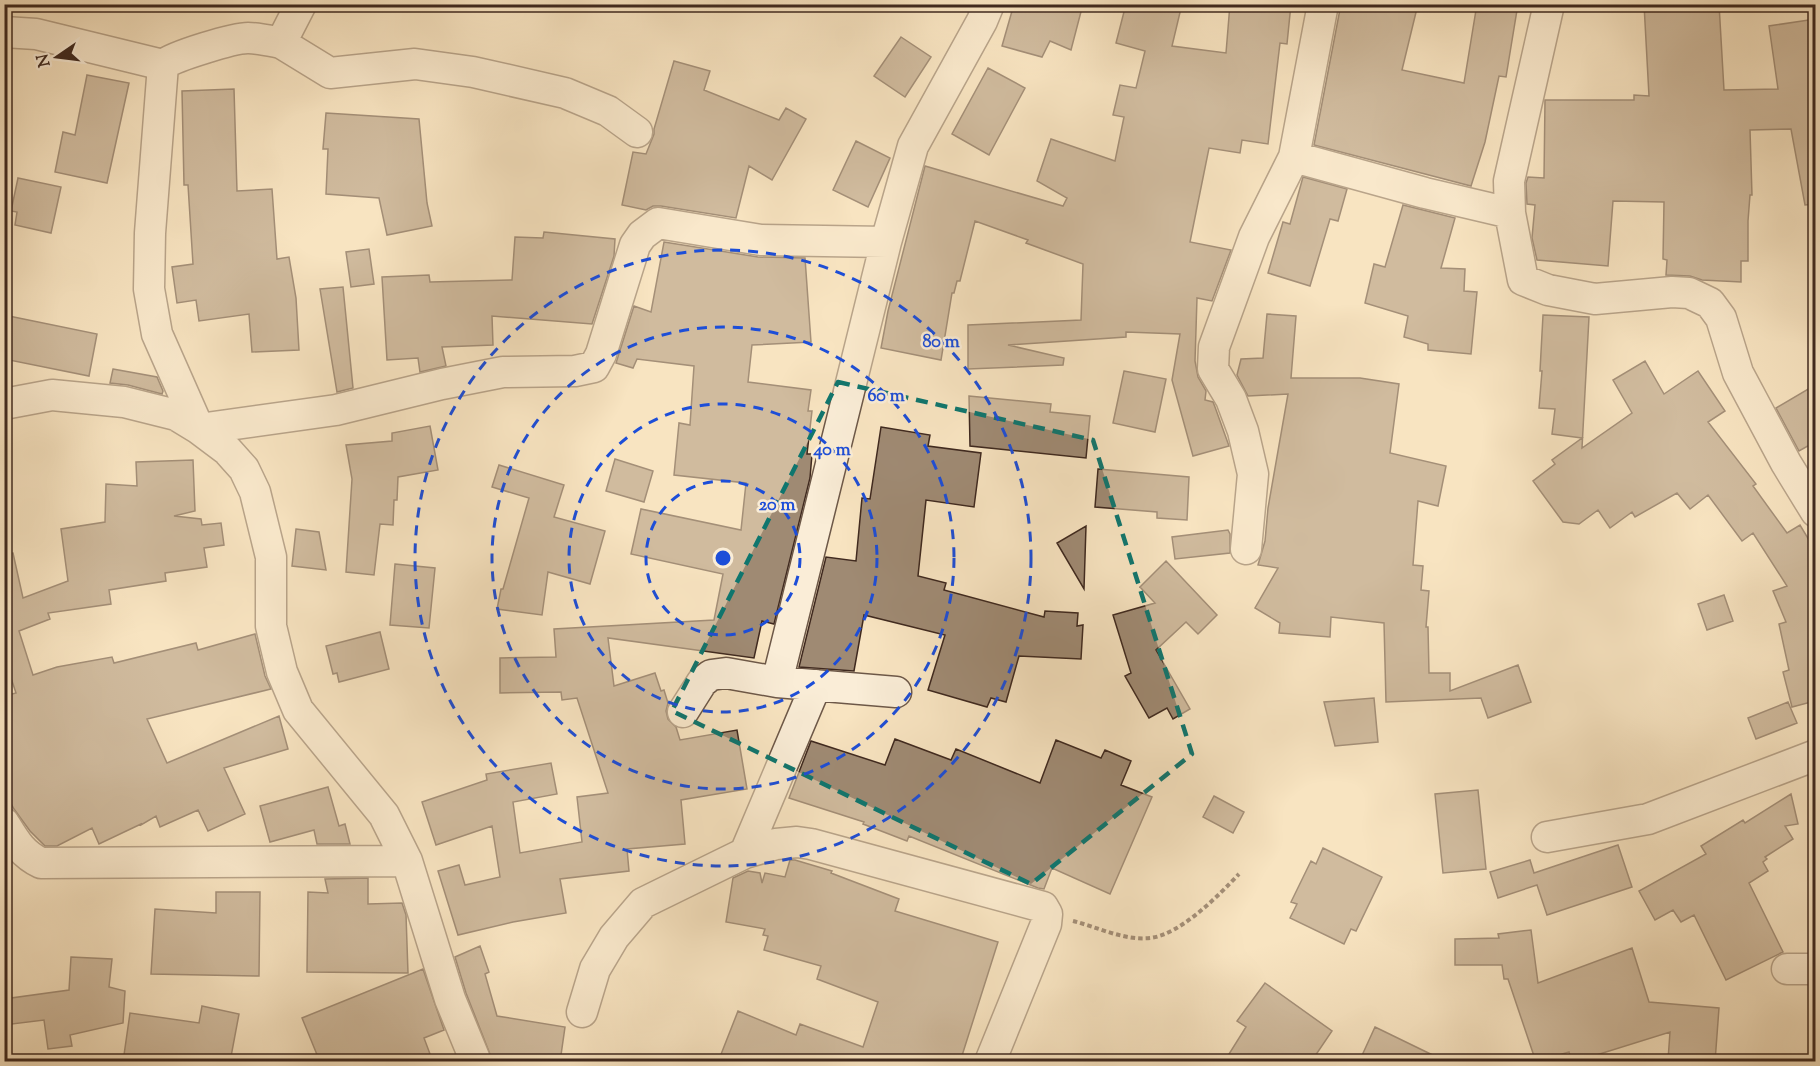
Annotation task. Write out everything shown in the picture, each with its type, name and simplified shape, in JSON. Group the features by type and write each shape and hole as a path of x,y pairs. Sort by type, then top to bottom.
{"street":[{"path":"281,43 302,4"},
{"path":"777,682 886,242 913,146 982,21 989,4"},
{"path":"1246,549 1253,474 1243,432 1231,399 1213,369 1214,347 1254,237 1294,157 1323,4"},
{"path":"1549,4 1509,182 1510,213 1522,280 1548,290 1595,299 1672,292 1689,293 1710,303 1721,318 1738,373 1815,512"},
{"path":"4,32 36,34 163,64 186,54 247,38 281,43 330,73 415,64 473,72 565,93 608,111 637,132"},
{"path":"163,64 150,223 149,289 157,334 198,429"},
{"path":"1294,157 1425,193 1510,213"},
{"path":"198,429 336,410 442,384 503,372 575,371 594,367 601,354 635,245 642,235 658,223 761,240 886,242"},
{"path":"4,404 52,395 124,402 176,415 227,450 244,469 255,492 271,557 271,626 282,672 298,710 384,815 407,861 450,999 476,1062"},
{"path":"683,712 702,682 711,675 726,673 777,682 896,692"},
{"path":"745,853 816,685"},
{"path":"1547,837 1648,819 1815,755"},
{"path":"4,823 18,846 30,858 41,863 407,861"},
{"path":"582,1012 600,961 614,937 643,903 745,853 776,844 797,842 1043,907 1047,914 1046,924 990,1062"}],"path":[{"path":"1047,914 1130,937 1150,938 1168,933 1209,904 1239,874"}],"highlighted area":[{"path":"838,382 1093,440 1192,754 1031,884 672,711"}],"building":[{"path":"1014,4 1083,4 1071,50 1050,41 1042,57 1002,46"},
{"path":"1126,4 1182,4 1172,46 1226,53 1230,4 1291,4 1287,44 1280,43 1268,144 1242,140 1240,153 1209,148 1190,242 1231,250 1212,301 1197,298 1195,361 1198,377 1206,391 1205,400 1213,402 1229,446 1193,456 1172,380 1180,334 1126,332 1126,337 1008,345 1064,358 1063,365 968,369 968,325 1081,320 1083,264 1026,243 1028,240 975,221 960,281 957,281 954,293 952,293 941,360 881,348 888,311 925,166 1063,206 1067,198 1037,181 1051,139 1115,161 1124,117 1113,115 1120,85 1136,88 1145,51 1116,43"},
{"path":"1341,4 1418,4 1402,70 1464,83 1477,4 1518,4 1506,77 1499,76 1485,142 1471,186 1314,145"},
{"path":"1644,4 1719,4 1724,90 1778,89 1769,26 1815,19 1815,204 1805,205 1791,129 1750,130 1752,195 1750,195 1748,221 1748,261 1741,261 1741,282 1666,275 1667,260 1663,259 1664,202 1613,201 1608,266 1537,260 1532,238 1535,205 1527,204 1526,183 1528,177 1544,178 1545,100 1634,100 1634,95 1649,96"},
{"path":"901,37 931,57 905,97 874,76"},
{"path":"674,61 710,71 704,90 779,120 786,108 806,119 772,180 749,166 736,218 661,206 653,206 646,210 622,205 633,152 646,154 654,134"},
{"path":"988,68 1025,88 989,155 952,134"},
{"path":"87,75 129,83 107,183 55,172 63,132 75,135"},
{"path":"234,89 237,191 272,189 277,259 289,257 296,298 299,350 252,352 249,314 199,321 196,300 177,303 172,267 193,264 188,185 184,185 182,91"},
{"path":"326,113 419,119 427,203 432,226 387,235 379,198 326,194 328,149 323,149"},
{"path":"856,141 890,158 868,207 833,190"},
{"path":"1303,177 1347,189 1338,221 1330,219 1310,286 1268,273 1283,222 1290,224"},
{"path":"18,178 61,187 51,233 15,225 17,212 11,211"},
{"path":"1403,205 1455,218 1441,268 1465,269 1464,291 1477,292 1471,354 1428,350 1428,344 1404,337 1408,316 1365,303 1374,264 1385,267"},
{"path":"544,232 615,239 614,256 592,324 492,316 493,345 442,347 446,366 420,372 418,358 387,360 382,277 429,275 430,282 512,280 515,237 543,238"},
{"path":"664,242 758,257 805,258 811,342 752,345 748,382 811,390 808,411 812,411 807,454 812,454 810,478 774,624 762,621 754,658 608,638 614,686 655,673 668,703 666,711 668,719 676,727 680,740 737,730 747,789 681,800 685,844 627,849 629,871 560,879 566,913 458,935 438,871 459,865 465,885 500,877 492,826 436,845 422,802 487,780 486,774 551,763 557,794 513,802 520,853 582,842 577,797 608,793 577,698 562,700 561,692 500,693 500,658 556,657 554,629 714,620 723,574 631,554 641,509 741,530 746,483 674,475 679,423 690,425 694,366 637,359 633,368 616,363 634,306 651,312"},
{"path":"369,249 374,284 351,287 346,252"},
{"path":"343,287 353,388 337,392 320,289"},
{"path":"1267,314 1296,316 1291,378 1360,378 1399,384 1390,453 1446,466 1438,506 1418,501 1413,565 1423,566 1421,590 1429,591 1426,627 1428,627 1429,673 1450,673 1450,691 1518,665 1531,702 1488,718 1481,698 1386,702 1384,623 1331,617 1330,637 1279,633 1280,623 1255,608 1278,568 1258,565 1265,541 1268,508 1288,394 1248,396 1237,375 1241,359 1263,358"},
{"path":"4,315 97,334 89,376 4,359"},
{"path":"1543,315 1589,317 1582,448 1632,413 1613,380 1645,361 1664,394 1698,371 1725,411 1708,422 1756,484 1753,486 1787,533 1800,525 1815,550 1815,701 1792,707 1783,672 1789,670 1779,624 1786,622 1773,591 1787,586 1753,533 1742,541 1708,495 1690,509 1677,493 1635,517 1632,512 1610,528 1598,510 1579,524 1563,522 1533,481 1555,464 1552,460 1582,438 1552,434 1555,409 1539,408"},
{"path":"113,369 157,377 163,391 162,394 110,383"},
{"path":"1124,371 1166,379 1155,432 1113,423"},
{"path":"1815,385 1815,442 1799,451 1776,408"},
{"path":"969,396 1051,404 1050,412 1090,416 1086,458 970,446"},
{"path":"430,426 438,470 398,477 393,525 380,524 374,575 346,572 352,479 346,445 392,441 392,433"},
{"path":"881,427 930,435 928,446 981,453 974,507 926,500 918,576 946,583 944,590 1044,617 1045,611 1078,613 1077,626 1083,625 1081,659 1019,656 1006,702 991,698 987,707 928,690 945,635 864,615 854,671 799,667 826,557 856,561 862,498 870,499"},
{"path":"615,459 653,471 644,502 606,491"},
{"path":"193,460 195,511 174,516 201,519 202,525 221,523 224,545 204,548 207,567 165,573 166,581 109,590 111,604 48,613 50,619 19,631 33,675 57,667 112,657 114,663 196,643 198,650 255,634 265,676 271,689 147,719 167,763 279,716 288,749 224,768 245,814 208,831 198,810 160,827 156,816 99,844 92,828 57,846 45,846 30,831 4,791 4,696 16,693 4,657 4,554 13,553 23,598 68,581 61,529 105,522 106,484 137,486 136,462"},
{"path":"499,465 564,485 554,517 605,531 590,584 548,572 542,615 497,609 529,498 492,487"},
{"path":"1098,469 1189,477 1187,520 1157,518 1157,512 1095,507"},
{"path":"1086,526 1084,589 1057,543"},
{"path":"296,529 319,532 326,570 292,566"},
{"path":"1228,530 1230,553 1175,559 1172,537"},
{"path":"1166,561 1217,615 1198,634 1186,622 1156,650 1190,709 1173,719 1167,708 1149,718 1125,676 1131,673 1113,615 1155,603 1140,587"},
{"path":"395,564 435,568 429,628 390,625"},
{"path":"1724,595 1733,621 1707,630 1698,604"},
{"path":"380,632 389,669 339,682 337,673 333,674 326,646"},
{"path":"1374,698 1378,742 1335,746 1324,702"},
{"path":"1788,702 1797,723 1756,739 1748,718"},
{"path":"895,739 951,760 956,749 1040,783 1056,740 1101,758 1105,750 1131,761 1121,785 1152,797 1110,894 1052,868 1044,889 1038,888 909,836 907,841 863,824 864,822 789,798 811,741 885,765"},
{"path":"328,787 339,826 345,824 350,844 317,844 314,830 270,842 260,806"},
{"path":"1478,790 1486,869 1443,873 1435,794"},
{"path":"1791,794 1798,824 1785,826 1793,839 1765,857 1767,859 1763,862 1768,871 1749,883 1783,952 1726,980 1694,915 1681,922 1673,910 1655,920 1639,891 1706,854 1701,846 1743,820 1745,823"},
{"path":"1214,796 1244,812 1233,833 1203,817"},
{"path":"1618,845 1632,887 1547,915 1537,885 1498,898 1490,872 1530,860 1534,873"},
{"path":"1323,848 1382,877 1356,931 1351,929 1344,944 1290,918 1297,904 1291,902 1311,861 1316,864"},
{"path":"790,860 832,871 831,873 899,899 895,911 998,942 960,1062 718,1062 738,1011 796,1035 800,1024 863,1047 878,1002 817,979 821,966 764,950 768,936 763,935 765,929 726,922 733,878 748,871 760,873 762,883 765,873 785,877"},
{"path":"368,878 368,904 402,903 406,915 408,973 307,972 308,892 328,893 325,879"},
{"path":"216,892 260,892 259,976 151,974 155,909 216,913"},
{"path":"1531,930 1538,983 1632,948 1649,1002 1719,1008 1715,1062 1668,1060 1670,1032 1574,1062 1569,1052 1536,1062 1508,979 1504,979 1502,965 1455,965 1455,939 1499,938 1498,934"},
{"path":"480,946 489,972 485,974 497,1016 565,1027 560,1062 493,1062 466,993 455,957"},
{"path":"71,957 112,959 109,987 125,991 123,1023 70,1035 72,1046 48,1049 44,1020 4,1025 4,999 69,990"},
{"path":"423,969 444,1030 424,1038 433,1062 320,1062 302,1018"},
{"path":"1265,983 1332,1031 1311,1062 1224,1062 1246,1027 1237,1021"},
{"path":"202,1006 239,1014 230,1062 123,1062 130,1013 199,1023"},
{"path":"1375,1027 1447,1062 1359,1062"}]}
